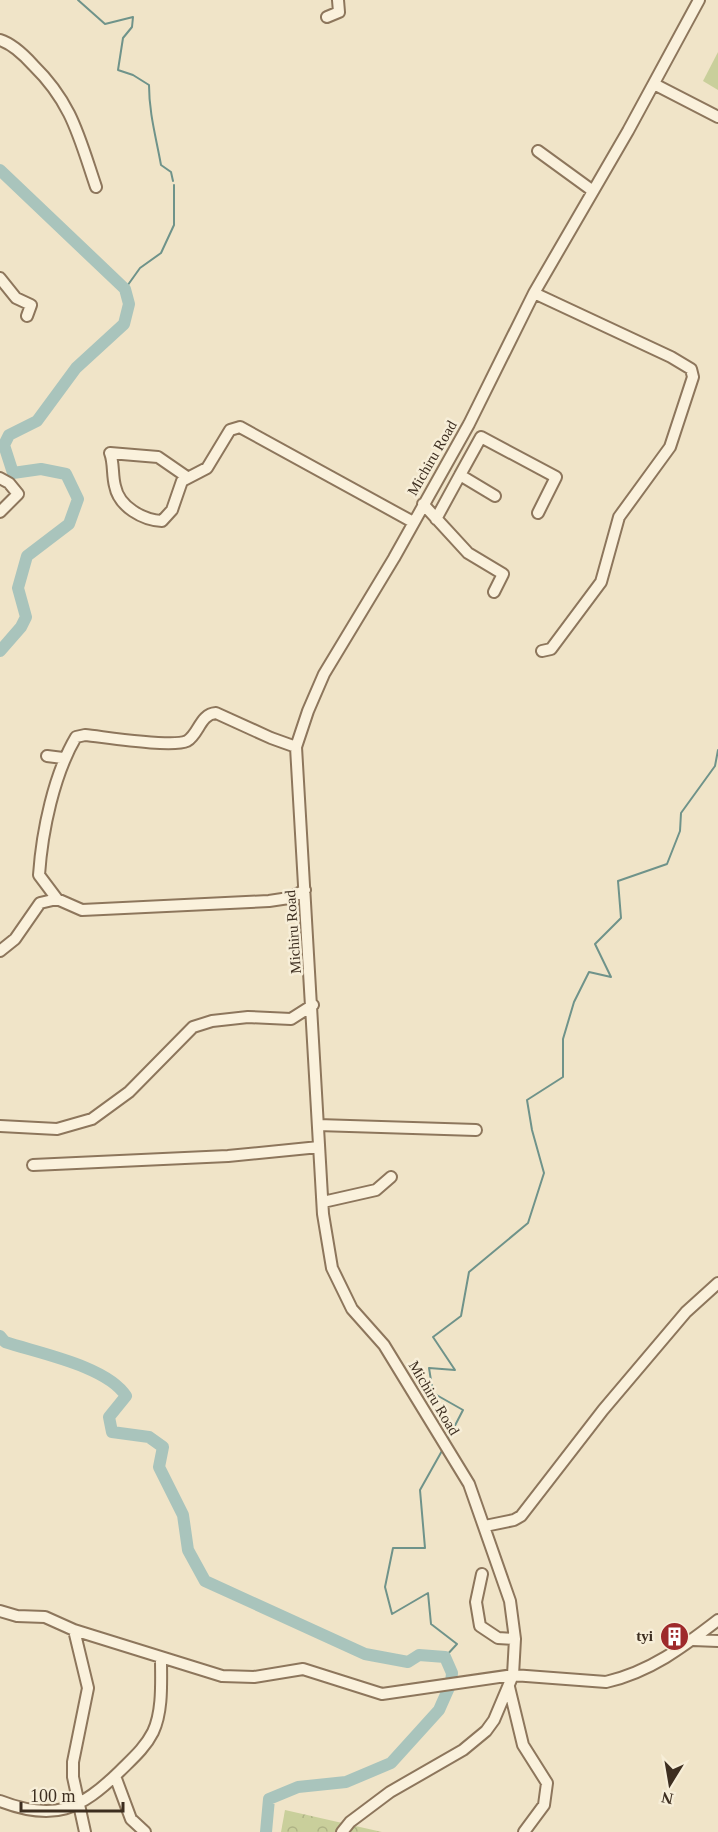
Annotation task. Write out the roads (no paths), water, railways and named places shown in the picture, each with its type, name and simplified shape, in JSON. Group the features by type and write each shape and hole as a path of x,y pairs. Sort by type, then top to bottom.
{"street":[{"path":"327,17 339,12 338,0"},
{"name":"Michiru Road","path":"342,1832 350,1822 390,1792 475,1740 494,1720 513,1676 515,1640 510,1601 469,1484 384,1345 352,1309 335,1277 328,1246 323,1202 296,747 324,674 469,424 534,292 654,84 699,0"},
{"path":"0,40 25,56 53,84 71,113 96,187"},
{"path":"654,84 718,117"},
{"path":"538,151 593,191"},
{"path":"0,278 16,298 31,305 27,316"},
{"path":"534,292 671,357 691,369 693,377 670,447 619,517 601,582 551,649 542,651"},
{"path":"187,477 159,458 110,453 115,491 126,506 149,520 162,522 168,516 178,485 187,477 207,468 230,430 240,427 412,522"},
{"path":"436,519 481,438 556,477 538,513"},
{"path":"460,475 495,496"},
{"path":"0,478 9,483 18,494 0,512"},
{"path":"423,504 468,553 503,574 494,592"},
{"path":"296,747 216,713 211,713 185,742 174,744 80,735 63,758 41,848 39,875 57,899 82,910 269,901 289,898 305,890"},
{"path":"47,756 63,758"},
{"path":"0,951 15,939 40,903 57,899"},
{"path":"0,1126 57,1129 92,1119 129,1092 193,1027 248,1017 291,1019 313,1005"},
{"path":"318,1125 476,1130"},
{"path":"33,1165 228,1156 319,1147"},
{"path":"323,1202 376,1190 391,1177"},
{"path":"484,1526 514,1520 521,1516 603,1410 686,1312 718,1282"},
{"path":"482,1574 476,1602 476,1619 480,1626 498,1638 515,1640"},
{"path":"0,1611 17,1616 45,1617 74,1630 161,1659 222,1676 254,1677 308,1669 358,1688 382,1694 513,1676 606,1682 621,1679 668,1658 718,1620"},
{"path":"74,1630 88,1689 73,1762 73,1777 85,1832"},
{"path":"693,1640 718,1641"},
{"path":"0,1801 42,1813 80,1805 115,1776 144,1748 154,1731 159,1704 161,1659"},
{"path":"509,1688 523,1745 547,1783 544,1805 524,1832"},
{"path":"115,1776 131,1819 145,1832"}],"waterway":[{"path":"78,0 105,24 133,17 132,27 123,38 118,70 133,75 149,85 151,115 161,165 171,172 173,181"},
{"path":"0,170 125,289 129,304 124,324 76,368 37,421 9,435 4,445 13,473 41,469 66,474 78,499 69,524 27,556 18,588 26,617 21,627 0,651"},
{"path":"125,289 140,268 161,253 174,225 174,185"},
{"path":"447,1441 463,1410 433,1393 429,1368 455,1370 433,1337 461,1316 469,1272 528,1223 544,1173 532,1130 527,1100 563,1077 563,1039 574,1002 589,972 611,977 595,944 621,918 618,881 667,864 680,831 681,813 715,766 718,750"},
{"path":"0,1336 5,1342 71,1362 104,1376 126,1396 109,1417 112,1432 149,1437 163,1447 159,1467 183,1515 188,1550 205,1581 365,1654 408,1662 419,1655 445,1657 452,1673 451,1683 439,1710 391,1763 346,1782 298,1787 269,1799 266,1832"},
{"path":"443,1449 420,1490 425,1548 393,1548 385,1587 392,1614 428,1593 431,1624 457,1644 445,1657"}],"place":[{"name":"tyi","path":"674,1636"}]}
